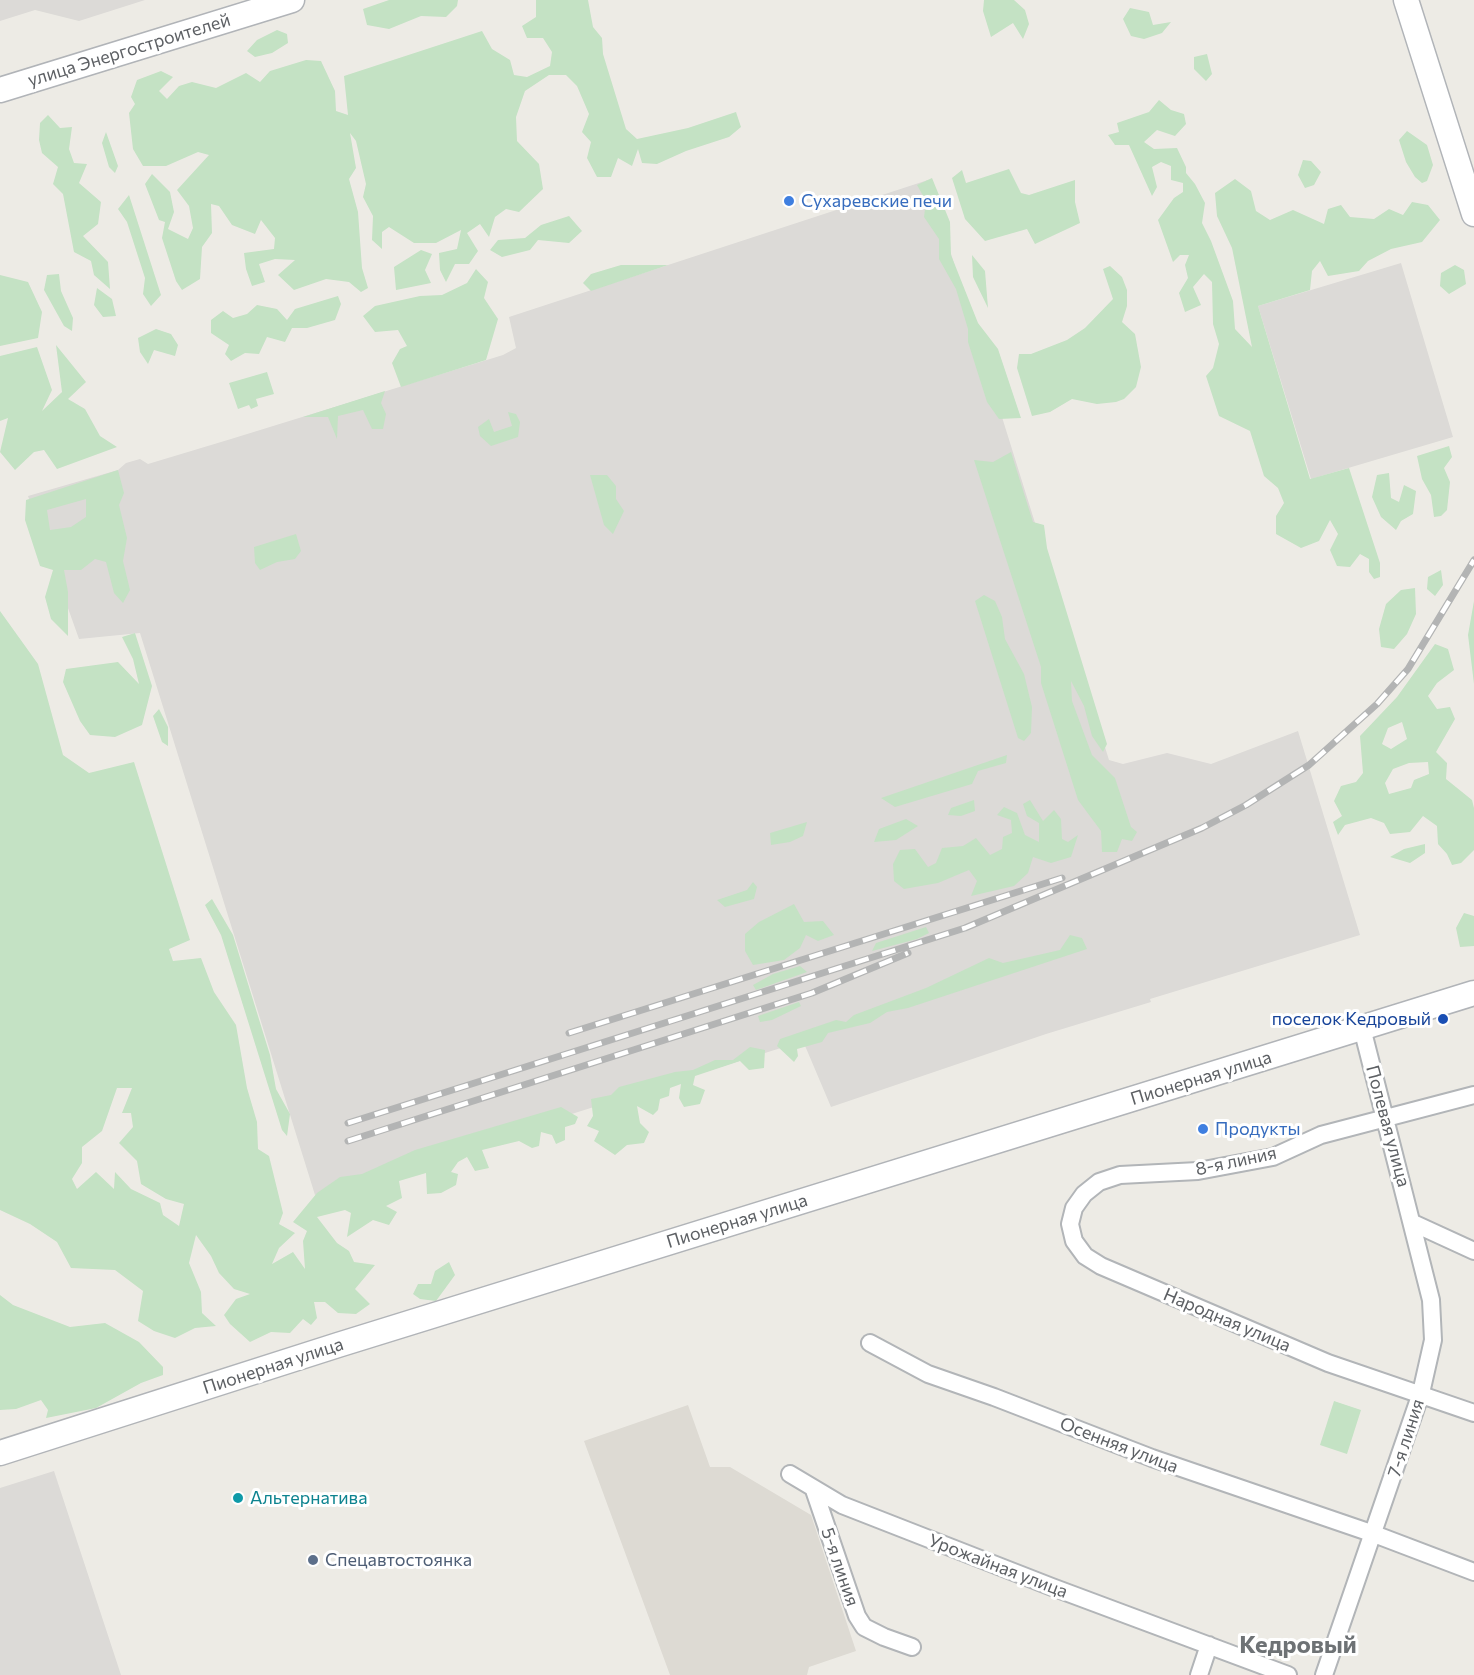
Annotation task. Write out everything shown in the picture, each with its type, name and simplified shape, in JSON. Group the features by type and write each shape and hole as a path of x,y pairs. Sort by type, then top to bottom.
{"street":[{"name":"улица Энергостроителей","path":"0,90 292,0"},
{"path":"1406,0 1474,214"},
{"name":"Пионерная улица","path":"0,1453 338,1345 1474,993"},
{"name":"Полевая улица","path":"1362,1028 1431,1300 1433,1340"},
{"name":"8-я линия","path":"1074,1208 1099,1182 1120,1174 1198,1171 1273,1157 1321,1135 1474,1095"},
{"name":"Народная улица","path":"1074,1208 1070,1224 1074,1241 1085,1256 1101,1266 1328,1363 1474,1413"},
{"path":"1413,1223 1474,1251"},
{"name":"7-я линия","path":"1374,1534 1421,1393 1433,1340"},
{"name":"Осенняя улица","path":"870,1343 928,1374 1152,1458 1374,1534 1474,1572"},
{"name":"Урожайная улица","path":"790,1474 814,1490 842,1504 1041,1583 1288,1675"},
{"name":"5-я линия","path":"814,1490 864,1626 884,1637 912,1647"},
{"path":"1324,1675 1374,1534"},
{"path":"1198,1675 1210,1646"}],"shaded area":[{"path":"0,0 145,0 79,21 35,10 0,21"},
{"path":"928,180 1109,760 1123,764 1167,753 1211,764 1298,731 1360,935 1150,999 1151,1002 1046,1034 831,1107 803,1041 315,1195 140,633 79,639 28,496 118,470 126,463 140,459 148,464 503,355 516,348 509,317"},
{"path":"1401,263 1453,437 1311,479 1258,306"},
{"path":"688,1405 710,1467 730,1467 811,1515 856,1651 809,1667 807,1675 670,1675 584,1441"},
{"path":"54,1471 121,1675 0,1675 0,1488"}],"green space":[{"path":"389,0 458,0 457,6 446,17 421,16 389,29 367,25 363,9"},
{"path":"536,0 588,0 593,27 602,38 603,54 626,129 637,139 688,128 736,112 741,127 729,137 686,151 657,164 642,163 638,149 632,166 618,158 611,177 597,177 587,158 591,142 582,132 589,114 577,86 566,75 549,75 525,91 516,117 517,141 539,164 543,189 519,212 506,209 495,217 489,237 480,224 467,233 478,251 469,264 455,264 446,282 440,270 439,253 457,249 461,230 436,243 414,243 389,227 382,232 382,249 372,240 373,216 363,197 366,184 356,141 350,133 356,168 349,179 358,212 362,268 368,288 361,292 349,282 326,279 294,290 278,275 295,260 275,259 259,264 265,282 252,286 246,269 244,253 274,249 275,238 261,220 255,234 232,225 219,206 211,204 212,233 202,247 200,279 182,290 176,281 162,238 165,222 159,220 145,184 152,174 170,192 174,212 168,229 188,239 193,228 189,206 177,190 209,155 198,152 166,166 143,166 133,149 129,113 135,104 131,97 137,80 161,71 173,77 159,91 167,99 179,86 192,82 216,88 246,73 260,82 270,71 306,60 321,61 335,91 336,111 348,115 344,76 482,31 492,49 510,60 514,75 527,77 550,66 552,52 543,38 527,38 522,26 536,17"},
{"path":"984,0 1014,0 1025,10 1029,24 1023,39 1013,23 991,37 983,11"},
{"path":"1130,8 1149,12 1153,25 1171,22 1162,33 1144,39 1131,36 1123,19"},
{"path":"277,30 287,34 288,43 272,53 255,57 247,51 257,40"},
{"path":"1207,54 1212,74 1206,81 1194,69 1194,57"},
{"path":"1159,100 1171,110 1184,114 1186,124 1175,136 1157,130 1144,142 1154,149 1177,148 1186,167 1186,173 1205,203 1202,223 1233,301 1235,329 1252,347 1232,248 1217,216 1215,193 1235,179 1251,191 1256,211 1270,220 1293,210 1324,224 1328,209 1341,205 1350,217 1374,219 1389,209 1403,215 1412,202 1428,205 1440,220 1422,242 1391,249 1368,261 1359,271 1328,276 1320,261 1312,271 1310,290 1258,306 1310,479 1349,468 1380,563 1380,577 1374,579 1369,572 1369,559 1360,554 1350,567 1337,566 1330,550 1338,534 1330,520 1319,541 1301,548 1276,534 1276,516 1284,503 1278,488 1264,476 1250,431 1219,416 1206,376 1213,368 1219,344 1213,324 1212,282 1204,274 1193,287 1201,305 1185,312 1179,293 1188,278 1185,265 1189,255 1180,255 1173,262 1158,220 1174,198 1183,192 1183,183 1171,180 1171,166 1161,162 1152,167 1157,187 1152,196 1129,145 1115,145 1108,135 1119,132 1117,123 1149,112"},
{"path":"48,115 60,128 72,127 69,149 74,163 87,164 79,183 101,202 98,224 83,236 108,262 110,289 94,275 91,261 74,252 63,194 53,184 58,167 42,153 39,140 40,123"},
{"path":"1407,131 1427,145 1433,165 1427,181 1422,183 1415,177 1406,162 1399,140"},
{"path":"106,132 118,166 115,173 109,167 102,143"},
{"path":"1303,160 1311,161 1321,172 1314,185 1305,188 1298,175"},
{"path":"1009,169 1021,193 1029,195 1075,180 1075,202 1080,223 1035,244 1027,229 985,241 965,219 952,178 962,170 966,183"},
{"path":"932,178 950,222 951,255 978,323 998,349 1021,418 999,419 987,402 968,342 968,329 956,289 939,259 939,239 924,217 926,201 917,185"},
{"path":"129,195 161,295 151,306 143,294 145,278 127,222 118,209"},
{"path":"569,216 582,231 569,243 538,240 530,250 502,257 490,250 498,240 525,238 541,225"},
{"path":"421,250 432,254 425,270 431,283 396,290 394,267"},
{"path":"972,255 985,271 988,308 973,277"},
{"path":"621,265 668,265 591,291 583,283 591,274"},
{"path":"1455,265 1464,270 1466,284 1449,294 1440,286 1441,273"},
{"path":"1110,266 1122,277 1127,290 1127,306 1122,322 1135,334 1141,367 1136,387 1124,399 1116,402 1097,404 1072,399 1050,412 1032,416 1017,368 1019,354 1031,354 1067,340 1085,328 1113,299 1103,269"},
{"path":"476,269 488,282 484,298 498,319 486,360 401,387 392,363 400,349 407,346 398,330 375,332 363,316 375,306 420,296 442,295 467,283"},
{"path":"59,274 61,291 73,318 72,331 64,326 44,290 47,275"},
{"path":"0,275 28,282 42,312 38,338 0,346"},
{"path":"97,288 112,299 116,316 103,317 94,305"},
{"path":"338,296 341,304 335,320 307,328 292,328 285,342 267,337 259,354 245,353 231,361 225,354 229,345 211,333 211,320 223,311 233,318 247,314 257,305 277,309 287,320 295,309"},
{"path":"156,329 171,334 178,345 175,356 154,350 148,364 140,352 138,338"},
{"path":"56,345 86,382 68,399 85,409 100,436 117,447 57,469 44,450 34,452 15,470 0,452 8,418 0,421 0,356 37,347 52,390 42,411 62,392"},
{"path":"267,372 274,394 256,399 258,406 251,409 249,405 238,409 229,383"},
{"path":"385,391 381,403 386,414 383,429 372,429 363,410 338,416 337,439 328,417 303,417"},
{"path":"508,412 516,414 520,422 518,437 491,446 480,436 478,427 489,419 494,432 512,426"},
{"path":"1449,446 1452,457 1444,468 1450,482 1447,510 1441,516 1434,517 1431,495 1422,479 1417,456"},
{"path":"1011,452 1033,522 1044,525 1047,548 1107,744 1103,752 1092,736 1084,706 1071,681 1072,701 1092,755 1115,778 1131,827 1137,832 1132,841 1122,839 1117,852 1102,852 1101,831 1078,800 1041,683 1041,667 974,460 993,462"},
{"path":"118,470 124,493 119,505 127,538 123,561 130,590 123,603 114,593 106,562 95,559 81,570 64,570 68,592 68,636 51,619 45,597 53,570 40,566 25,520 26,500","holes":["86,499 86,517 71,527 50,530 47,510"]},
{"path":"1389,473 1391,498 1399,502 1404,485 1416,491 1413,514 1401,521 1396,530 1381,517 1372,497 1377,475"},
{"path":"590,475 607,475 616,486 616,499 624,511 613,534 604,525"},
{"path":"296,534 301,551 295,559 277,562 260,570 255,563 254,547"},
{"path":"1441,570 1443,585 1435,596 1427,589 1428,577"},
{"path":"1415,588 1416,614 1407,634 1394,649 1381,647 1379,629 1386,604 1401,590"},
{"path":"984,595 995,601 1002,617 1005,639 1024,674 1032,707 1031,733 1024,741 1018,738 975,601"},
{"path":"1474,601 1474,684 1468,635"},
{"path":"0,611 38,664 63,755 89,773 134,762 190,940 169,949 173,961 201,958 214,992 236,1025 247,1088 257,1122 258,1149 269,1156 283,1213 279,1224 295,1233 279,1248 272,1264 293,1252 305,1269 303,1241 307,1231 293,1222 317,1193 340,1177 362,1174 415,1150 561,1107 578,1117 575,1124 565,1127 565,1140 556,1144 552,1135 541,1132 539,1146 532,1148 519,1141 482,1150 489,1168 475,1171 467,1157 458,1162 451,1172 458,1174 456,1185 441,1193 427,1194 426,1173 399,1181 402,1198 386,1206 397,1212 389,1225 373,1220 347,1237 351,1213 345,1210 317,1217 337,1243 349,1251 354,1262 375,1265 355,1289 370,1304 356,1314 338,1313 325,1302 314,1302 317,1318 311,1325 303,1319 290,1333 271,1332 250,1342 230,1324 224,1315 236,1299 250,1294 234,1289 219,1273 211,1256 196,1235 189,1263 201,1292 202,1313 216,1326 195,1328 175,1338 154,1331 138,1321 143,1291 115,1270 71,1268 57,1242 30,1224 0,1210","holes":["117,1088 132,1088 122,1113 131,1113 133,1127 119,1143 137,1161 141,1184 166,1199 184,1204 179,1226 163,1215 160,1203 131,1189 115,1172 114,1189 96,1172 77,1189 72,1179 82,1163 82,1147 102,1131"]},
{"path":"135,633 152,686 142,725 115,737 90,735 80,721 63,682 66,669 118,662 139,684 133,659 122,637"},
{"path":"1435,644 1448,649 1454,670 1437,683 1428,696 1437,709 1450,707 1455,719 1436,752 1447,763 1446,779 1472,800 1474,808 1474,850 1461,863 1452,865 1447,854 1438,844 1437,826 1423,816 1410,832 1390,834 1384,823 1371,818 1345,825 1338,835 1333,822 1342,816 1334,801 1341,786 1356,782 1363,773 1360,736 1397,697","holes":["1402,722 1407,739 1391,749 1382,744 1388,728","1428,762 1429,774 1414,780 1411,788 1389,794 1385,783 1393,769 1409,763"]},
{"path":"159,709 168,727 168,746 162,742 153,716"},
{"path":"1007,755 1006,763 978,771 972,784 895,807 881,798"},
{"path":"974,800 975,811 961,816 948,815 951,808"},
{"path":"1030,800 1043,821 1054,810 1061,819 1062,839 1068,842 1078,835 1071,857 1051,863 1033,857 1028,873 1014,886 971,896 977,881 969,870 938,883 904,889 894,881 893,864 900,850 915,849 928,867 936,863 942,848 963,846 976,838 990,855 1002,849 1003,837 1012,833 1011,820 997,815 1004,807 1017,813 1025,835 1039,842 1039,823 1027,816 1023,804"},
{"path":"906,819 918,826 896,840 874,842 879,829"},
{"path":"807,822 803,836 790,842 771,845 770,833"},
{"path":"1425,844 1425,853 1410,863 1390,857 1404,849"},
{"path":"753,882 757,887 754,899 725,907 717,900 747,890"},
{"path":"212,899 233,935 270,1055 276,1089 290,1114 287,1136 282,1130 221,935 205,905"},
{"path":"794,904 804,922 823,921 834,935 818,941 806,935 800,948 784,960 753,965 745,951 745,934 759,922"},
{"path":"1464,913 1474,916 1474,946 1460,947 1456,928"},
{"path":"926,927 929,933 917,939 872,951 876,943"},
{"path":"1070,935 1082,938 1087,949 908,1008 887,1012 870,1023 828,1033 822,1042 797,1049 798,1056 794,1062 777,1046 780,1039 836,1020 846,1022 854,1015 926,988 989,958 1003,963 1060,950"},
{"path":"800,966 807,972 756,990 753,985 773,974"},
{"path":"799,1002 801,1006 772,1020 760,1022 758,1016"},
{"path":"750,1047 765,1050 764,1068 749,1070 740,1061 695,1076 693,1085 705,1090 700,1104 684,1107 679,1098 681,1084 670,1088 669,1096 660,1099 658,1110 653,1115 637,1106 640,1123 649,1132 644,1143 627,1145 615,1155 594,1141 599,1131 587,1126 593,1116 591,1099 611,1095 619,1087 675,1072 693,1070 715,1060 733,1060"},
{"path":"449,1262 455,1275 436,1301 420,1299 413,1294 418,1284 431,1284 435,1271"},
{"path":"0,1295 13,1305 70,1327 105,1323 139,1342 163,1367 163,1375 141,1383 96,1408 46,1418 48,1410 41,1400 16,1409 0,1410"},
{"path":"1334,1401 1361,1410 1347,1454 1320,1445"}],"railway":[{"path":"348,1123 965,928 1202,828 1246,805 1309,765 1377,704 1408,669 1474,560"},
{"path":"569,1033 1062,878"},
{"path":"348,1141 812,993 908,953"}],"place":[{"name":"Сухаревские печи","path":"789,201"},
{"name":"поселок Кедровый","path":"1443,1019"},
{"name":"Продукты","path":"1203,1129"},
{"name":"Альтернатива","path":"238,1498"},
{"name":"Спецавтостоянка","path":"313,1560"}],"district":[{"name":"Кедровый","path":"1298,1645"}]}
